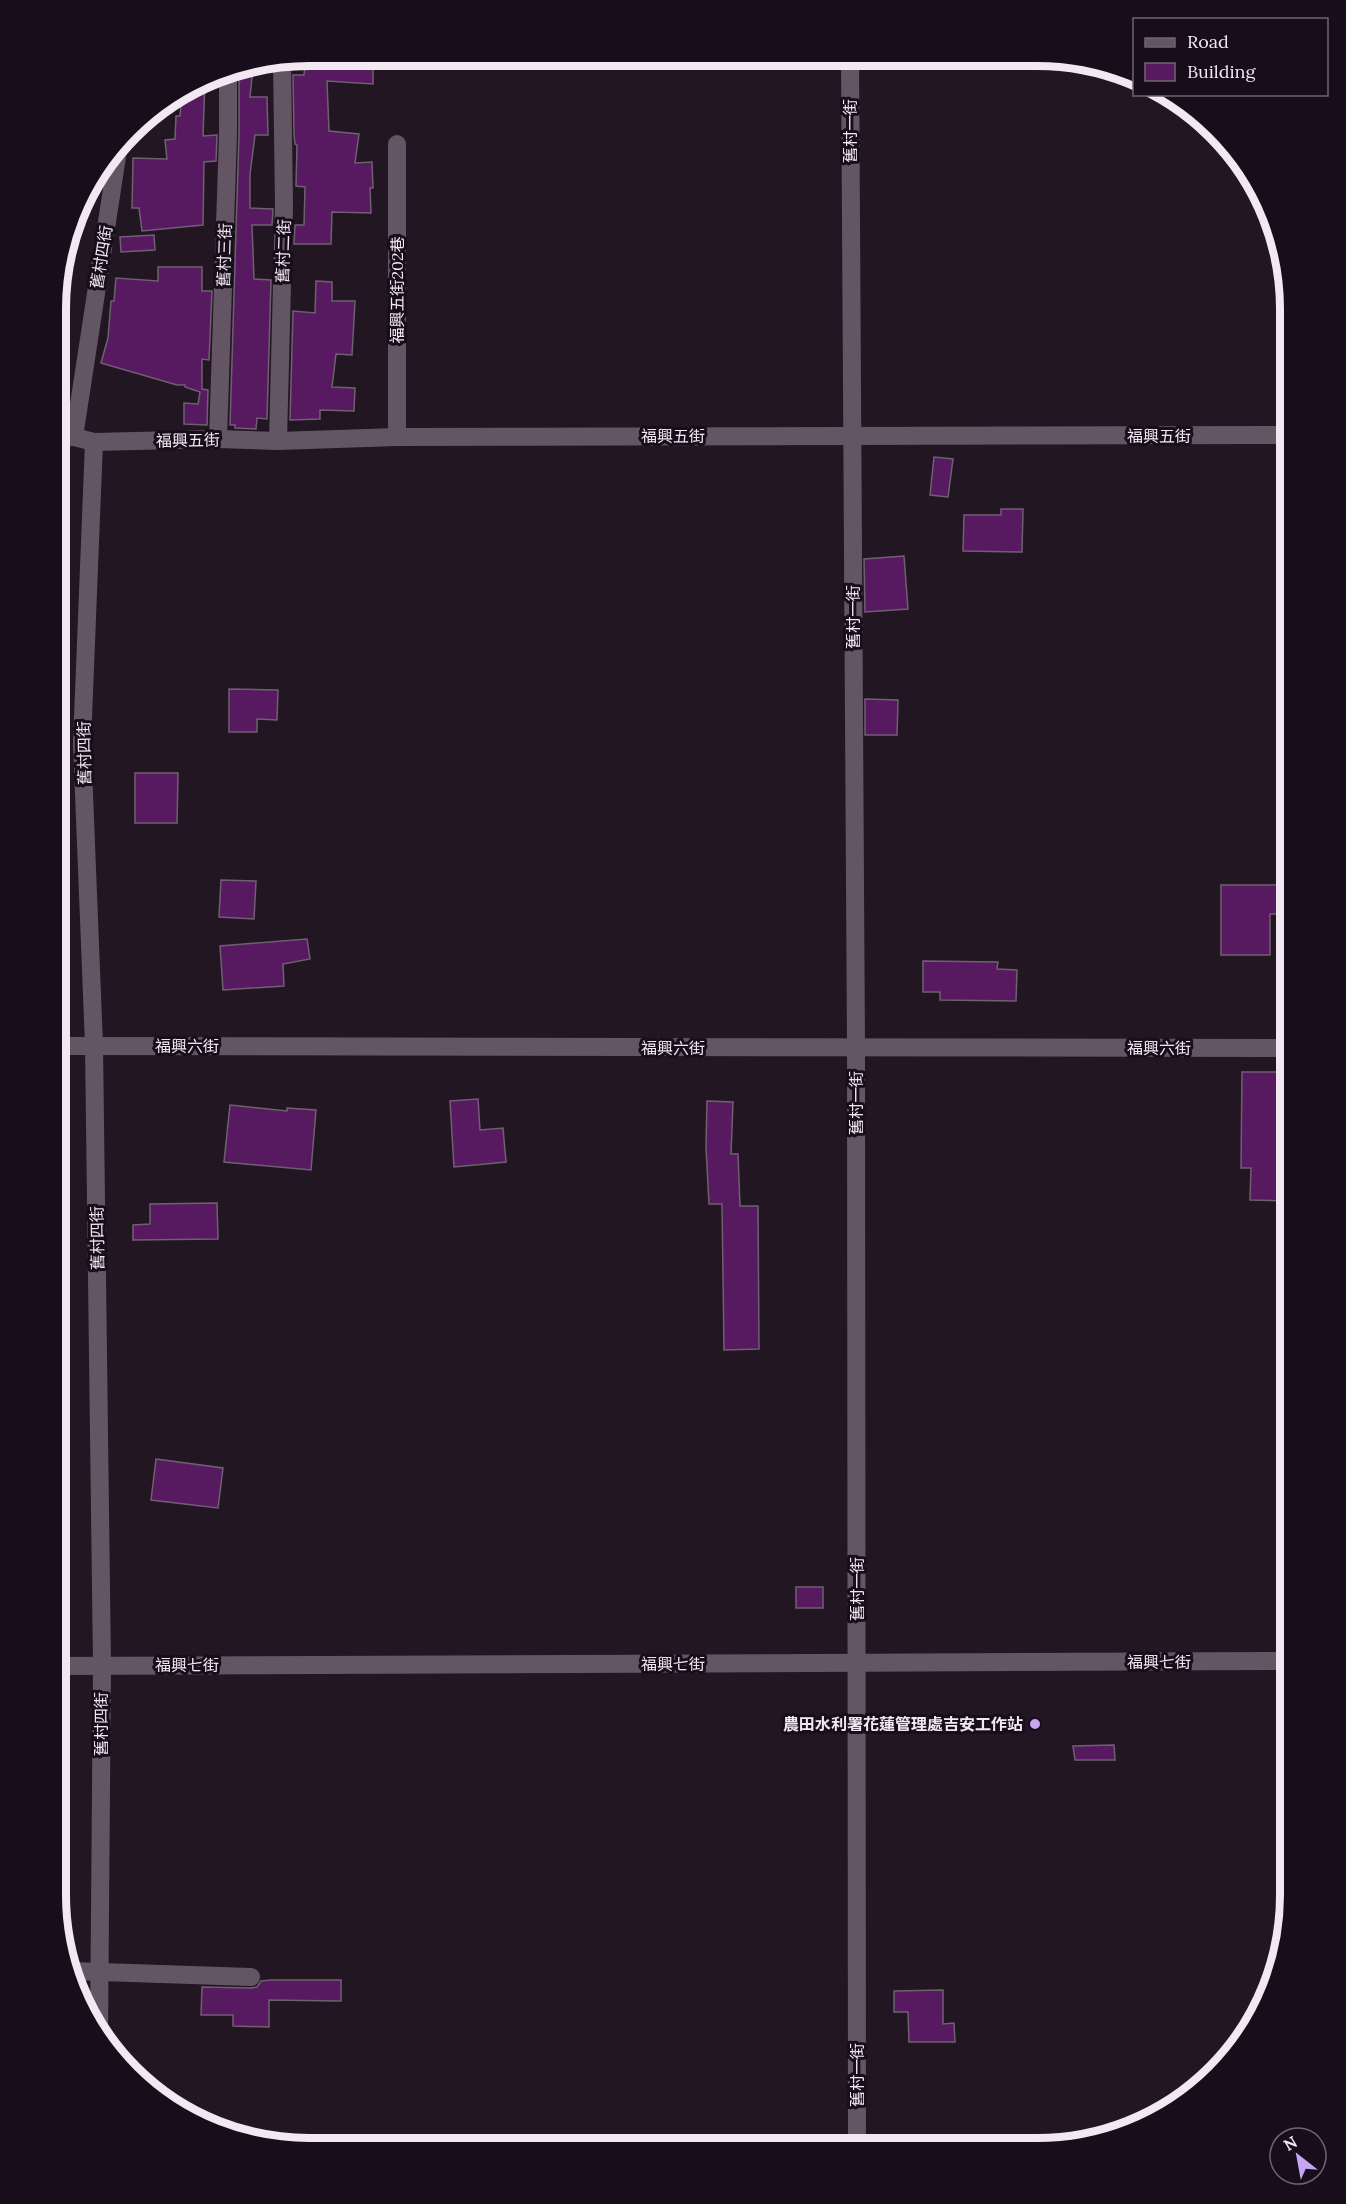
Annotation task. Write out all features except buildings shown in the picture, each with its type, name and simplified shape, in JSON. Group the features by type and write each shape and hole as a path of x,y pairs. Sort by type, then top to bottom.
{"street":[{"name":"舊村一街","path":"850,66 856,1048 857,2138"},
{"name":"舊村二街","path":"278,441 284,205 282,68"},
{"name":"舊村三街","path":"218,439 228,80"},
{"name":"福興五街202巷","path":"397,144 397,437"},
{"name":"舊村四街","path":"66,437 116,161"},
{"name":"福興五街","path":"66,437 94,442 218,439 278,441 397,437 1280,435"},
{"name":"舊村四街","path":"94,442 82,743 94,1045 102,1666 99,2017"},
{"name":"福興六街","path":"66,1046 1280,1048"},
{"name":"福興七街","path":"66,1666 1280,1661"},
{"path":"78,1971 250,1977"}],"place":[{"name":"農田水利署花蓮管理處吉安工作站","path":"1035,1724"}]}
